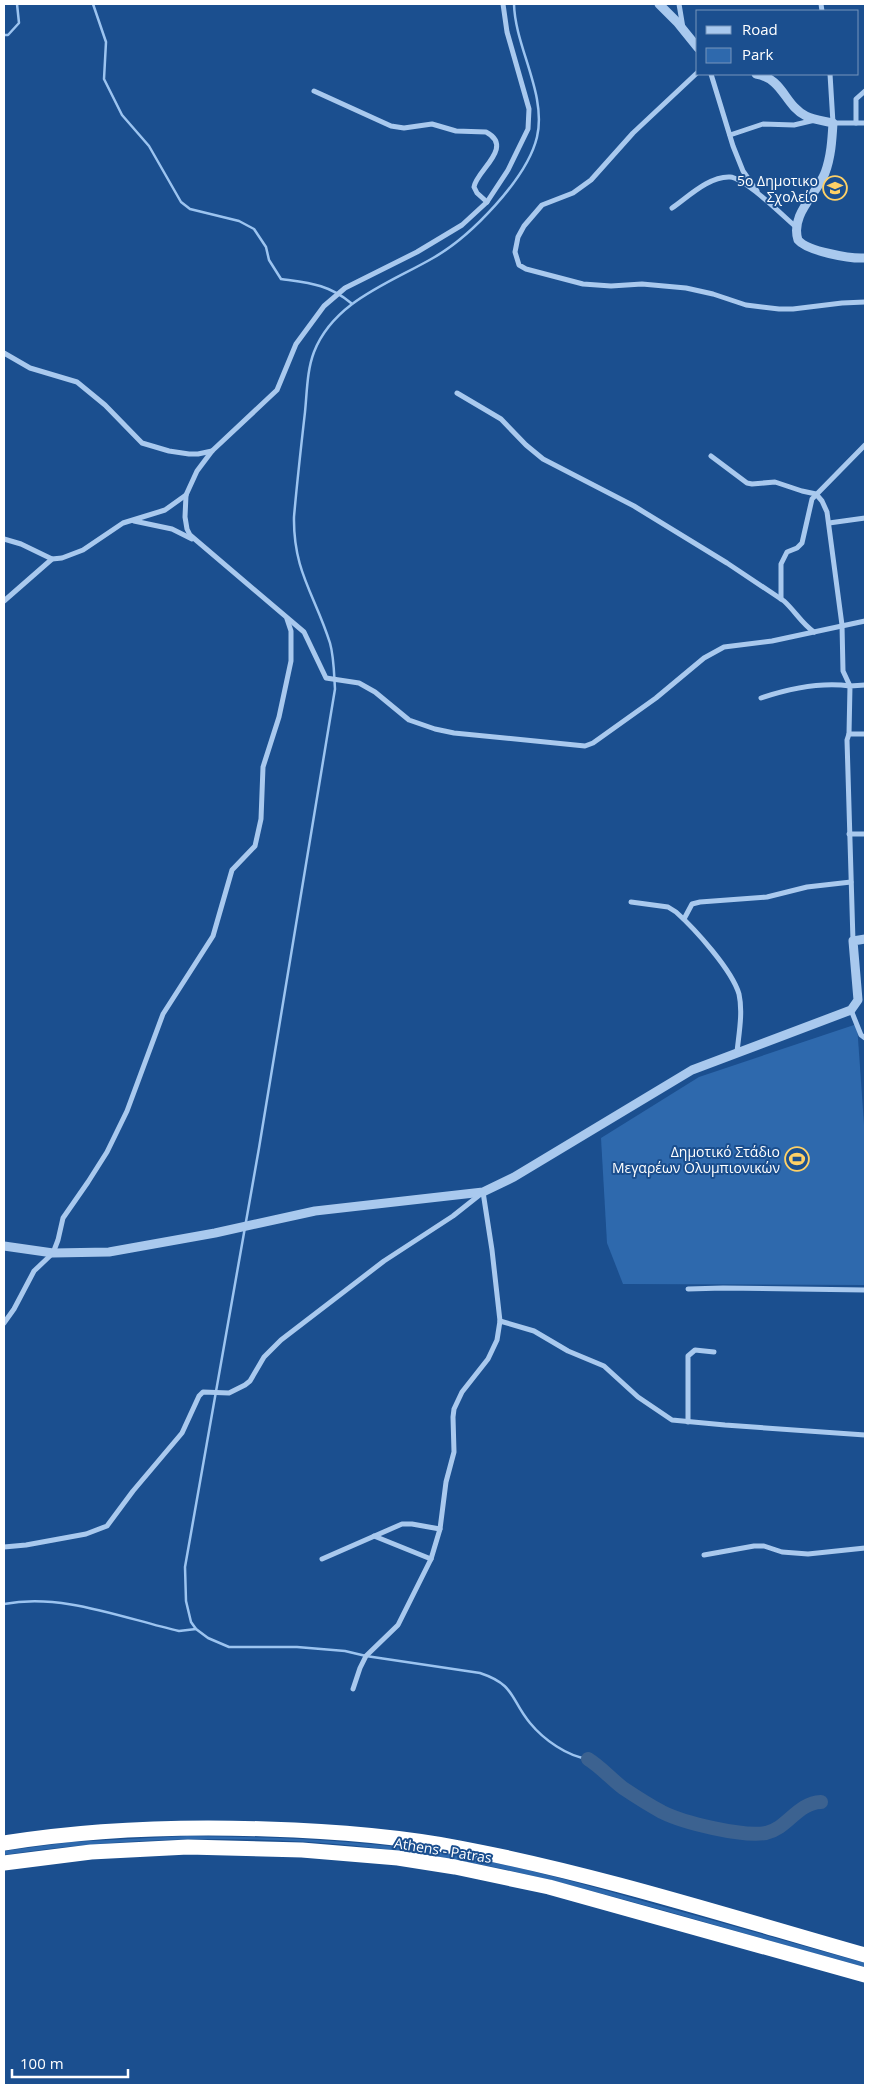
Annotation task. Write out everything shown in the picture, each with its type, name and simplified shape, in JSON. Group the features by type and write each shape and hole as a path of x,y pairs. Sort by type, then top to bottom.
{"highway":[{"name":"Athens - Patras","path":"4,1843 90,1832 197,1828 303,1830 400,1839 458,1848 553,1868 865,1955"},
{"name":"Athens - Patras","path":"4,1863 72,1853 188,1847 302,1850 389,1857 455,1867 549,1887 865,1975"}],"street":[{"path":"196,541 187,530 186,495 197,471 212,451 277,390 302,334 324,306 338,292 360,279 435,242 462,225 487,202 519,150 529,120 528,103 507,32 503,4"},
{"path":"659,4 683,28 696,45"},
{"path":"679,4 683,28"},
{"path":"696,74 634,133 591,180 573,193 546,202 538,208 518,237 515,252 519,265 583,284 672,286 700,290 746,305 770,308 793,309 865,302"},
{"path":"711,75 743,171 763,199"},
{"path":"760,75 770,78 799,112 806,116 833,123 865,123"},
{"path":"830,75 833,123 831,147 825,172 802,210 796,227 796,235 801,244 842,255 865,258"},
{"path":"314,91 391,126 404,128 432,124 456,131 486,132 490,134 495,144 495,154 474,184 478,193 487,202"},
{"path":"856,123 856,99 865,91"},
{"path":"730,135 763,124 794,124 818,119"},
{"path":"672,208 703,186 718,179 731,177 749,186 796,227"},
{"path":"4,354 30,368 77,382 105,405 142,443 169,451 189,454 212,451"},
{"path":"457,393 501,419 526,445 544,459 619,498 727,563 792,608 801,621 814,632"},
{"path":"781,600 781,564 786,552 802,544 812,499 865,445"},
{"path":"4,1547 86,1534 107,1526 182,1433 199,1396 206,1391 229,1392 236,1390 250,1381 264,1357 281,1340 384,1261 438,1226 483,1192 514,1177 702,1065 851,1010 862,999 853,941 846,740 849,734 850,686 844,671 842,626 826,506 816,494 775,482 747,483 712,456"},
{"path":"4,539 21,544 52,559 62,558 83,550 123,523 165,510 186,495"},
{"path":"829,523 865,518"},
{"path":"131,520 172,529 196,541 218,557 236,575 304,632 326,678 354,682 375,692 409,720 435,729 460,734 585,746 593,743 640,710 710,654 731,645 772,641 865,621"},
{"path":"4,602 52,559"},
{"path":"4,1323 14,1309 34,1271 53,1253 63,1218 107,1152 127,1111 163,1014 214,936 232,870 253,848 256,842 261,819 263,767 279,717 290,661 292,631 287,618"},
{"path":"761,698 801,688 865,685"},
{"path":"849,734 865,734"},
{"path":"849,834 865,834"},
{"path":"684,919 692,904 700,902 767,897 807,887 851,882"},
{"path":"630,902 668,907 676,912 727,969 735,985 740,1008 738,1052"},
{"path":"853,941 865,939"},
{"path":"851,1010 861,1035 865,1038"},
{"path":"4,1246 53,1253 109,1252 215,1233 335,1208 483,1192"},
{"path":"353,1689 366,1656 398,1625 431,1558 440,1529 446,1482 454,1452 454,1408 462,1392 492,1353 497,1340 500,1321 483,1192"},
{"path":"688,1289 865,1290"},
{"path":"500,1321 534,1331 568,1351 604,1366 630,1390 672,1420 865,1434"},
{"path":"688,1422 686,1362 688,1356 695,1350 714,1352"},
{"path":"322,1559 402,1524 440,1529"},
{"path":"374,1536 431,1558"},
{"path":"704,1555 754,1546 764,1546 782,1552 808,1554 865,1548"}],"green space":[{"path":"857,1024 865,1139 865,1285 623,1284 607,1243 601,1138 699,1077"},
{"path":"187,1836 288,1838 355,1843 422,1850 481,1860 532,1871 607,1891 865,1963 865,1967 666,1911 509,1870 400,1851 344,1845 230,1839 116,1843 4,1855 4,1851 71,1842"}],"waterway":[{"path":"4,35 8,35 19,23 17,4"},
{"path":"93,4 106,42 104,79 122,115 149,146 181,202 190,209 239,221 254,229 266,247 269,260 281,279 309,283 326,288 351,303"},
{"path":"514,4 519,37 538,104 539,121 537,137 522,171 480,222 448,248 349,306 323,334 314,352 310,366 295,504 295,536 301,568 330,643 335,689 259,1148 185,1567 186,1601 191,1622 196,1629 208,1638 229,1647 297,1647 345,1651 366,1656 480,1673 500,1682 511,1694 530,1723 549,1741 564,1751 588,1759"},
{"path":"4,1604 26,1601 70,1604 179,1631 196,1629"},
{"path":"588,1759 623,1788 662,1812 698,1825 728,1831 756,1834 766,1833 774,1830 805,1807 821,1802"}],"place":[{"name":"5o Δημοτικο Σχολείο","path":"835,188"},
{"name":"Δημοτικό Στάδιο Μεγαρέων Ολυμπιονικών","path":"797,1159"}]}
